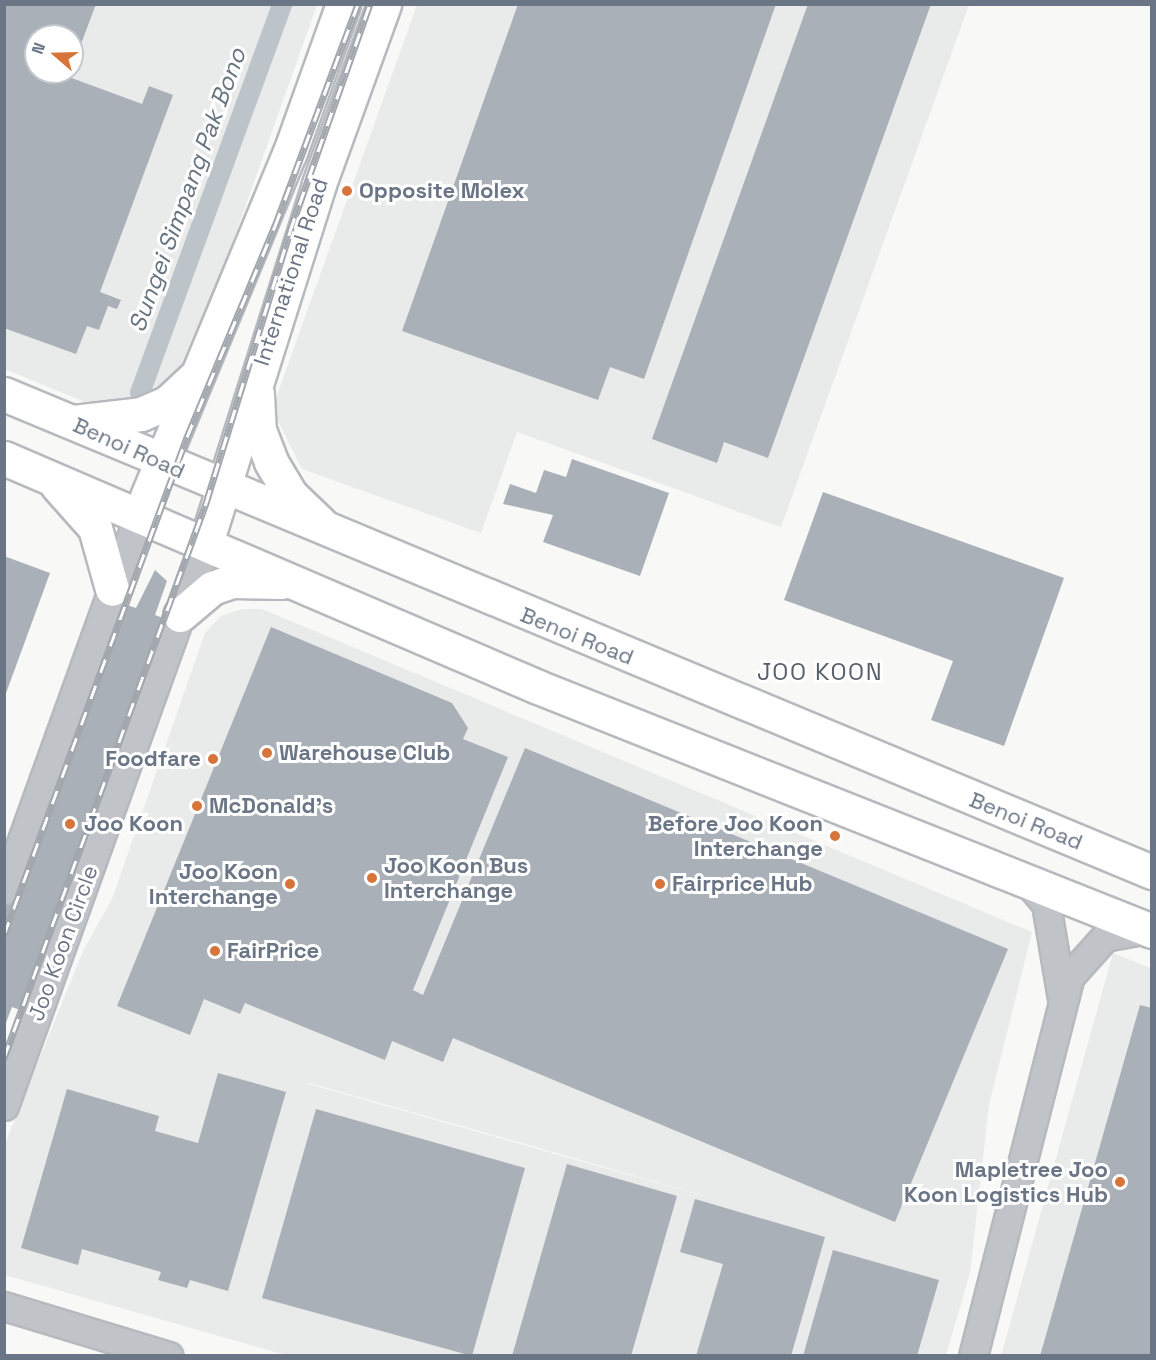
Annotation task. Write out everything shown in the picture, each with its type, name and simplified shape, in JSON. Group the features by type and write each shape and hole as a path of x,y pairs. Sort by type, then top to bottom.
{"main road":[{"name":"International Road","path":"139,516 290,152 343,4"},
{"name":"International Road","path":"206,543 266,351 384,4"},
{"path":"266,351 255,401 259,430 290,494 332,534"},
{"path":"73,422 141,414 167,403 199,372"},
{"name":"Benoi Road","path":"4,394 73,422 221,489 1152,872"},
{"path":"4,458 333,595 538,687 1150,930"},
{"path":"47,476 95,528 112,589"},
{"path":"180,615 212,588 232,580 278,581 333,595"}],"street":[{"path":"4,890 139,516"},
{"name":"Joo Koon Circle","path":"4,1106 206,543"},
{"path":"1027,880 1046,904 1054,932 1063,1003"},
{"path":"973,1356 1070,976 1093,946 1121,932 1150,930"},
{"path":"4,1306 169,1356"}],"shaded area":[{"path":"4,5 317,5 164,435 5,369"},
{"path":"417,5 969,5 781,527 517,432 481,533 302,469 272,409"},
{"path":"242,609 262,609 1032,932 989,1105 970,1273 946,1355 286,1355 5,1275 4,1146 83,951 112,899 205,633 221,616","holes":["309,1083 532,1146 739,1206"]},
{"path":"1113,953 1151,968 1151,1355 1001,1356"}],"building":[{"path":"4,4 96,4 84,36 84,24 24,24 24,84 84,83 142,104 149,86 173,95 100,292 121,300 117,309 108,306 99,330 87,326 76,354 4,328"},
{"path":"518,4 776,4 644,379 610,367 598,400 402,331"},
{"path":"808,4 931,4 768,458 724,442 717,463 652,439"},
{"path":"572,459 669,493 640,576 543,542 553,515 503,504 510,484 536,493 544,470 566,477"},
{"path":"823,492 1064,578 1004,746 931,720 953,661 784,600"},
{"path":"4,556 50,573 5,696 4,696"},
{"path":"155,570 167,581 155,615 171,621 26,1012 12,1007 4,1028 4,909 118,602 136,608"},
{"name":"Fairprice Hub","path":"271,627 452,703 468,728 463,739 508,757 413,990 423,995 525,748 1008,949 895,1222 453,1038 443,1062 392,1041 385,1060 245,1003 240,1014 204,999 190,1035 117,1006"},
{"name":"Mapletree Joo Koon Logistics Hub","path":"1140,1005 1152,1008 1152,1356 1040,1356"},
{"path":"218,1073 286,1092 228,1291 190,1280 187,1288 158,1280 161,1272 82,1249 78,1265 21,1248 67,1089 159,1116 155,1131 198,1143"},
{"path":"316,1109 525,1168 472,1356 262,1298"},
{"path":"567,1164 677,1196 631,1356 512,1356"},
{"path":"695,1199 825,1237 791,1356 696,1356 723,1264 680,1252"},
{"path":"833,1250 939,1280 917,1356 803,1356"}],"waterway":[{"name":"Sungei Simpang Pak Bono","path":"140,393 282,4"}],"railway":[{"path":"4,935 187,437 275,226 358,4"},
{"path":"4,1058 206,503 290,231 370,4"}],"place":[{"name":"Opposite Molex","path":"347,191"},
{"name":"Warehouse Club","path":"267,753"},
{"name":"Foodfare","path":"213,759"},
{"name":"McDonald's","path":"197,806"},
{"name":"Joo Koon","path":"70,824"},
{"name":"Before Joo Koon Interchange","path":"835,836"},
{"name":"Joo Koon Bus Interchange","path":"372,878"},
{"name":"Joo Koon Interchange","path":"290,884"},
{"name":"Fairprice Hub","path":"660,884"},
{"name":"FairPrice","path":"215,951"},
{"name":"Mapletree Joo Koon Logistics Hub","path":"1120,1182"}],"district":[{"name":"JOO KOON","path":"820,672"}]}
